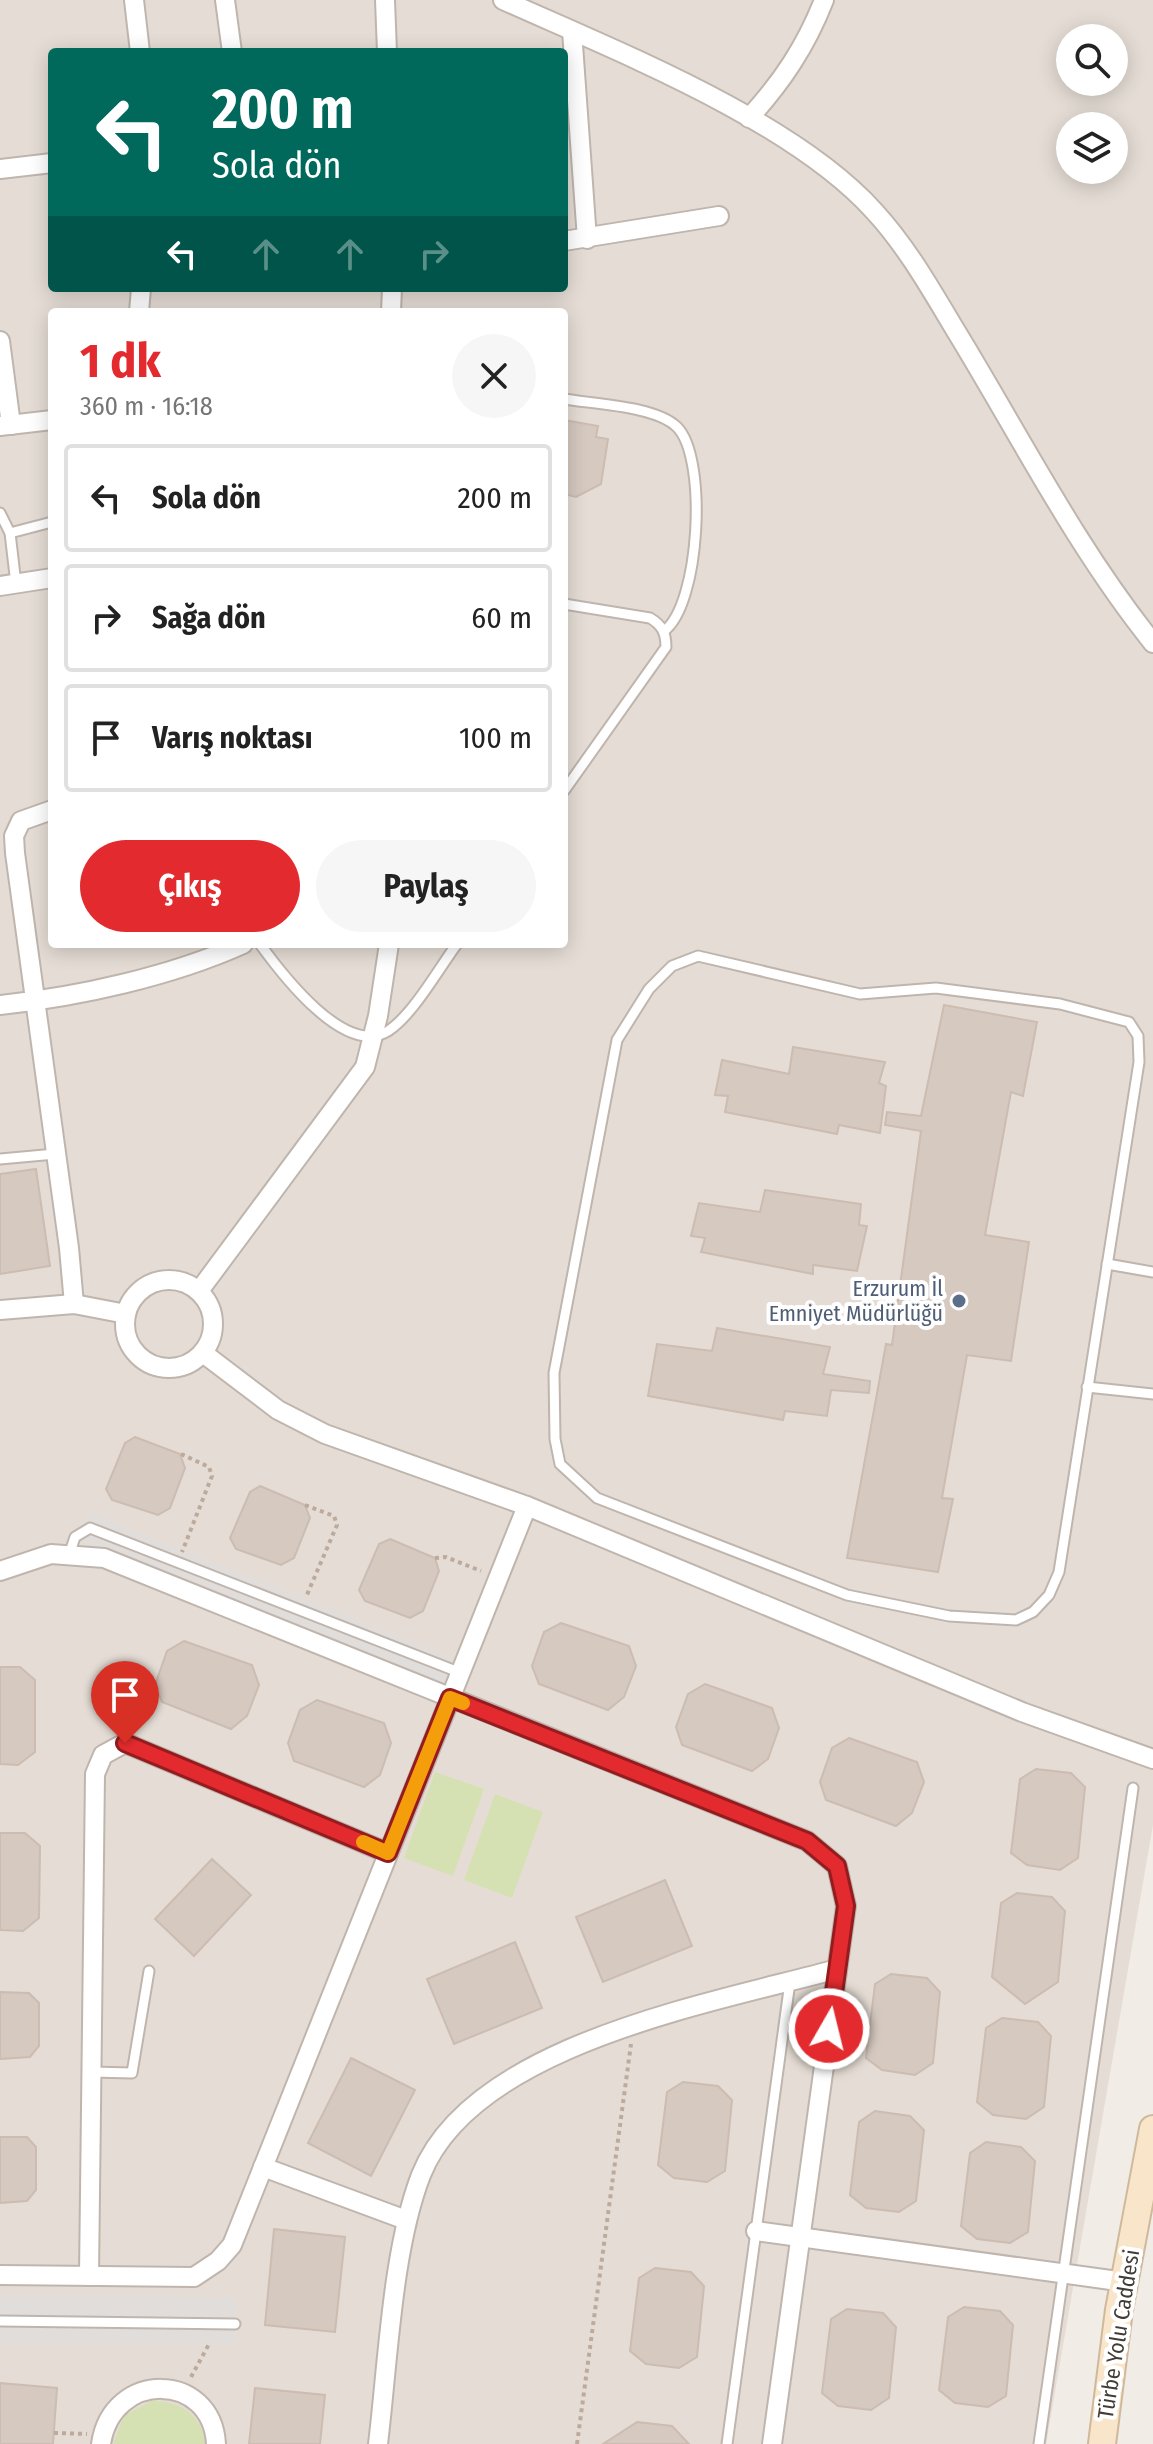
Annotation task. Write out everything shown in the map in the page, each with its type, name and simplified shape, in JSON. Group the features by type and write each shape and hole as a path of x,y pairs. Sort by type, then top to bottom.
{"street":[{"path":"134,0 140,48"},
{"path":"225,0 231,48"},
{"path":"385,0 387,48"},
{"path":"503,0 749,118 848,185 899,241 1088,548 1153,643"},
{"path":"749,118 778,87 797,58 824,0"},
{"path":"572,31 587,239"},
{"path":"0,169 48,163"},
{"path":"568,241 719,216"},
{"path":"0,341 5,425 48,420"},
{"path":"8,585 48,579"},
{"path":"48,811 21,821 14,836 74,1304"},
{"path":"0,1005 33,1001 155,974 231,948"},
{"path":"199,1291 365,1067 388,948"},
{"path":"177,1280 199,1291 212,1313 213,1327 203,1353 178,1367 150,1363 129,1343 126,1314 132,1301 152,1283 177,1280"},
{"path":"0,1310 74,1304 126,1314"},
{"path":"203,1353 278,1410 325,1434 527,1506 1022,1712 1153,1759"},
{"path":"0,2275 194,2277 218,2261 232,2245 527,1506"},
{"path":"0,1571 51,1554 104,1558 807,1841 837,1866 846,1906 772,2444"},
{"path":"89,2276 95,1774 103,1755 125,1743 388,1853"},
{"path":"378,2444 406,2220 422,2172 444,2134 482,2097 530,2065 584,2042 837,1969"},
{"name":"Türbe Yolu Caddesi","path":"1102,2444 1125,2282 1153,2129"},
{"path":"263,2167 406,2220"},
{"path":"756,2231 1125,2282"},
{"path":"102,2439 116,2407 131,2395 149,2389 182,2393 201,2406 211,2422 216,2444"}],"lane":[{"path":"568,400 659,415 676,427 689,444 694,465 692,565 680,614 664,631"},
{"path":"0,513 10,533 8,585"},
{"path":"10,533 48,523"},
{"path":"568,605 650,618 664,631 666,647 568,785"},
{"path":"263,948 294,988 326,1018 348,1030 373,1034 391,1030 454,948"},
{"path":"698,956 860,994 936,988 1060,1004 1129,1022 1138,1036 1139,1062 1087,1387 1059,1572 1049,1595 1033,1612 1016,1620 949,1616 847,1595 773,1569 597,1498 560,1464 555,1439 554,1373 617,1040 629,1016 672,966 698,956"},
{"path":"0,1159 55,1154"},
{"path":"1107,1264 1153,1272"},
{"path":"1087,1387 1153,1394"},
{"path":"69,1555 75,1537 90,1528 461,1673"},
{"path":"1039,2444 1133,1788"},
{"path":"91,2072 132,2073 149,1971"},
{"path":"727,2444 790,1982"},
{"path":"0,2321 235,2324"}],"path":[{"path":"178,1562 212,1476 209,1467 181,1454"},
{"path":"300,1610 337,1525 334,1516 305,1505"},
{"path":"435,1558 446,1557 498,1579"},
{"path":"577,2444 634,2026"},
{"path":"182,2393 209,2344"},
{"path":"54,2433 102,2439"}],"shaded area":[{"path":"0,0 1153,0 1153,1825 1046,2444 0,2444"},
{"path":"88,1512 457,1660 446,1685 77,1538"},
{"path":"0,2297 236,2298 236,2344 0,2344"}],"green space":[{"path":"435,1772 484,1789 453,1876 404,1858"},
{"path":"495,1794 543,1812 512,1898 464,1880"},
{"path":"151,2401 171,2403 187,2411 199,2424 205,2444 113,2444 124,2416"}],"building":[{"path":"568,421 598,426 596,437 608,439 601,484 576,497 568,495"},
{"name":"Erzurum İl Emniyet Müdürlüğü","path":"944,1005 1037,1022 1023,1096 1011,1092 985,1235 1029,1242 1011,1361 967,1355 942,1498 953,1499 938,1572 847,1558 886,1344 892,1345 921,1131 885,1125 887,1112 921,1116"},
{"path":"793,1047 885,1062 879,1083 886,1086 880,1133 839,1125 837,1134 725,1112 728,1096 715,1095 722,1060 789,1074"},
{"path":"36,1169 50,1266 0,1274 0,1174"},
{"path":"765,1190 861,1204 859,1225 867,1226 857,1271 813,1265 813,1274 701,1252 705,1238 691,1236 699,1203 760,1212"},
{"path":"717,1328 830,1347 823,1374 870,1381 869,1393 831,1390 827,1416 785,1411 783,1420 648,1396 657,1344 712,1351"},
{"path":"135,1437 180,1454 185,1468 170,1508 158,1515 112,1500 106,1489 125,1443"},
{"path":"260,1486 305,1505 310,1518 294,1558 281,1565 236,1549 230,1538 250,1492"},
{"path":"390,1539 435,1558 439,1571 423,1611 410,1618 365,1601 359,1590 379,1544"},
{"path":"561,1623 629,1646 636,1666 624,1697 608,1710 539,1684 532,1666 544,1632"},
{"path":"184,1641 252,1665 259,1685 247,1716 231,1729 162,1702 155,1685 167,1651"},
{"path":"0,1667 20,1667 35,1680 35,1752 18,1765 0,1764"},
{"path":"705,1684 772,1708 779,1728 768,1759 752,1771 682,1745 676,1727 688,1694"},
{"path":"317,1700 384,1723 391,1743 380,1775 364,1787 294,1761 288,1743 300,1710"},
{"path":"849,1738 917,1762 924,1782 912,1813 896,1826 826,1800 820,1782 832,1748"},
{"path":"1036,1769 1071,1773 1085,1787 1078,1858 1060,1870 1027,1865 1011,1853 1020,1779"},
{"path":"0,1833 25,1833 40,1846 39,1918 23,1931 0,1930"},
{"path":"212,1859 251,1895 194,1956 155,1919"},
{"path":"665,1880 692,1946 603,1982 576,1917"},
{"path":"1017,1893 1052,1897 1065,1911 1058,1982 1025,2004 992,1977 1001,1903"},
{"path":"515,1942 542,2008 454,2044 427,1979"},
{"path":"891,1974 927,1978 940,1992 933,2063 915,2075 882,2070 866,2058 875,1984"},
{"path":"0,1992 29,1993 39,2003 39,2046 30,2057 0,2059"},
{"path":"1002,2018 1038,2022 1051,2036 1044,2107 1026,2119 993,2115 977,2102 986,2028"},
{"path":"351,2058 415,2090 371,2176 308,2143"},
{"path":"683,2082 718,2086 732,2100 725,2171 707,2182 674,2178 658,2165 667,2092"},
{"path":"875,2111 910,2116 924,2130 916,2201 899,2212 866,2208 850,2195 859,2122"},
{"path":"0,2137 27,2137 36,2147 36,2190 27,2201 0,2203"},
{"path":"986,2142 1021,2147 1035,2161 1028,2232 1010,2243 977,2239 961,2226 970,2153"},
{"path":"274,2229 345,2237 335,2332 265,2325"},
{"path":"655,2268 691,2272 704,2286 697,2357 679,2368 646,2364 630,2351 639,2278"},
{"path":"964,2307 1000,2311 1013,2325 1006,2396 988,2407 955,2403 939,2390 948,2317"},
{"path":"847,2309 883,2313 896,2327 889,2398 871,2410 838,2406 822,2393 831,2319"},
{"path":"0,2383 57,2388 53,2444 0,2444"},
{"path":"255,2388 325,2395 320,2444 249,2444"},
{"path":"637,2422 672,2426 689,2444 603,2444"}],"slow traffic":[{"path":"363,1842 388,1853 450,1698 463,1703"}],"place":[{"name":"Erzurum İl Emniyet Müdürlüğü","path":"959,1301"}],"route":[{"path":"125,1743 388,1853 450,1698 807,1841 837,1866 846,1906 829,2029"}]}
